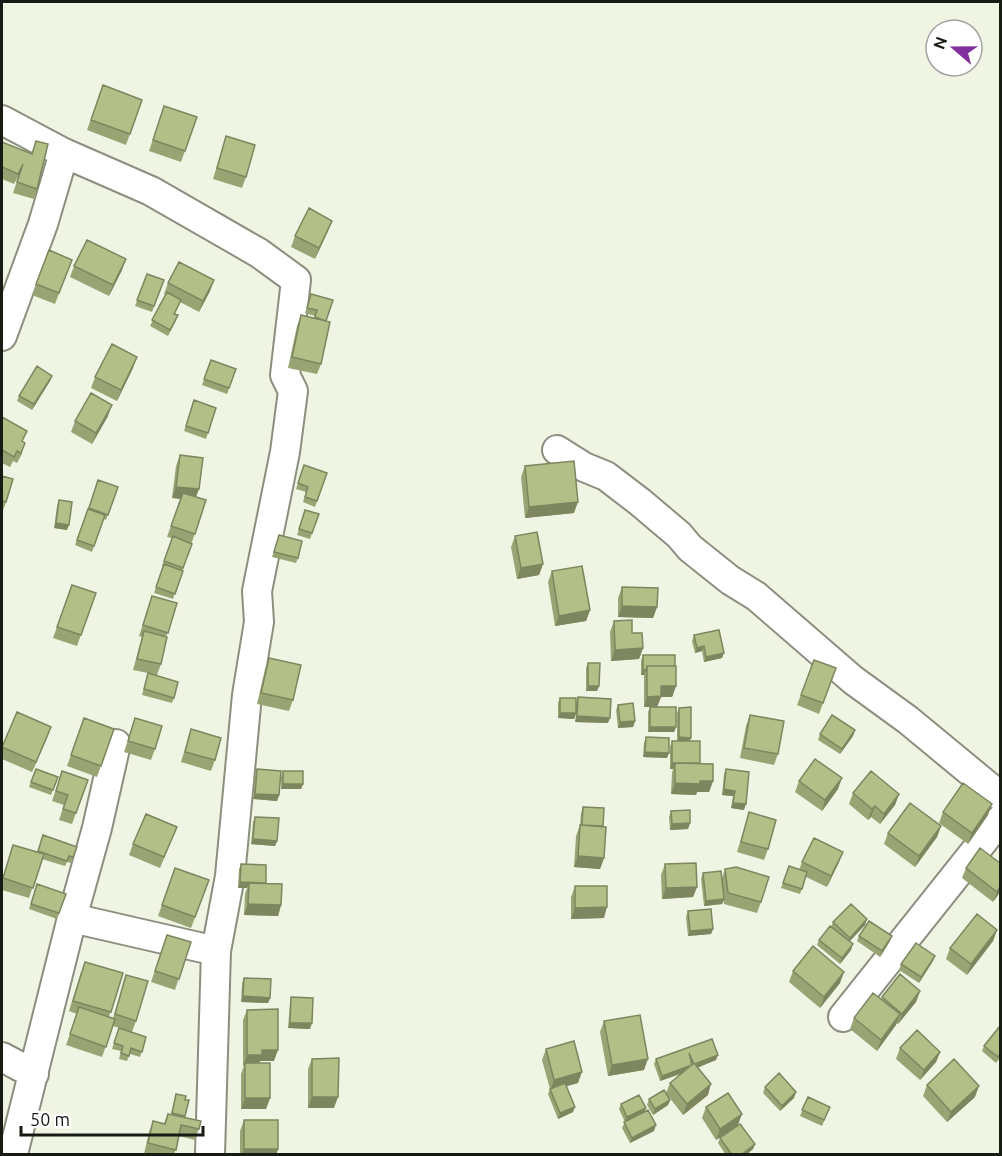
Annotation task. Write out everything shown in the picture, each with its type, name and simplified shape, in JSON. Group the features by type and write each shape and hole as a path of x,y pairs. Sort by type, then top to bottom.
{"street":[{"path":"2,120 63,153 151,191 259,253 296,280 285,375 292,391 285,452 257,591 259,621 247,695 230,876 216,951 210,1155"},
{"path":"2,336 43,224 63,153"},
{"path":"557,450 584,467 606,476 640,502 679,535 690,548 730,580 756,596 853,680 908,720 1000,796"},
{"path":"13,1155 72,918 97,828 116,744"},
{"path":"843,1017 1000,820"},
{"path":"72,918 216,951"},
{"path":"2,1057 34,1074"}],"building":[{"path":"103,85 142,100 130,134 91,120"},
{"path":"164,106 197,117 185,151 153,140"},
{"path":"226,136 255,145 246,177 217,168"},
{"path":"36,141 48,144 37,189 17,182 23,164 18,174 2,167 2,142 32,154"},
{"path":"309,208 332,221 319,248 295,236"},
{"path":"87,240 126,259 113,285 74,266"},
{"path":"49,250 72,260 59,293 36,284"},
{"path":"179,262 214,280 203,301 168,283"},
{"path":"147,274 164,280 154,306 137,300"},
{"path":"167,292 181,300 174,314 178,315 170,330 152,320"},
{"path":"311,294 333,300 326,321 315,317 317,310 307,308"},
{"path":"301,315 330,322 321,364 292,357"},
{"path":"112,344 137,357 121,390 95,377"},
{"path":"211,360 236,369 229,388 204,379"},
{"path":"37,366 52,376 34,404 19,396"},
{"path":"91,393 112,405 96,433 75,421"},
{"path":"194,400 216,408 208,433 186,426"},
{"path":"2,417 27,431 22,441 25,443 21,453 17,451 14,457 2,450"},
{"path":"180,455 203,458 199,489 176,487"},
{"path":"574,461 578,502 529,507 525,466"},
{"path":"304,465 327,473 317,501 305,497 308,487 298,483"},
{"path":"2,476 13,479 6,502 2,501"},
{"path":"98,480 118,487 108,515 89,508"},
{"path":"183,493 206,500 195,534 171,526"},
{"path":"59,500 72,502 69,525 56,523"},
{"path":"88,509 105,515 94,546 77,540"},
{"path":"305,510 319,514 312,533 299,529"},
{"path":"537,532 543,564 521,568 515,536"},
{"path":"279,535 302,541 298,558 274,552"},
{"path":"173,536 192,544 183,568 164,561"},
{"path":"164,564 183,571 175,594 156,587"},
{"path":"582,566 590,610 559,616 552,571"},
{"path":"72,585 96,593 81,635 57,627"},
{"path":"622,587 658,588 657,607 622,606"},
{"path":"152,596 177,603 168,633 143,625"},
{"path":"632,620 632,633 642,633 643,648 615,650 614,621"},
{"path":"719,630 724,653 706,657 704,646 697,648 694,635"},
{"path":"144,631 167,637 161,664 137,659"},
{"path":"643,655 675,655 675,666 647,666 646,670 643,670"},
{"path":"269,658 301,665 293,700 261,693"},
{"path":"814,660 836,668 823,703 801,695"},
{"path":"588,663 600,663 599,686 588,686"},
{"path":"647,666 676,666 676,686 661,686 661,696 647,697"},
{"path":"148,673 178,682 174,698 144,689"},
{"path":"578,697 611,699 610,718 577,716"},
{"path":"560,698 576,698 576,713 560,713"},
{"path":"633,703 635,721 620,722 618,705"},
{"path":"650,707 676,707 676,727 650,727"},
{"path":"691,707 691,738 679,737 679,708"},
{"path":"17,712 51,727 36,762 2,747"},
{"path":"750,715 784,721 778,754 744,748"},
{"path":"832,715 855,730 842,749 820,734"},
{"path":"84,718 114,729 101,766 71,755"},
{"path":"135,718 162,726 155,749 128,741"},
{"path":"191,729 221,738 215,760 185,752"},
{"path":"646,737 669,738 669,753 645,752"},
{"path":"672,741 700,741 700,763 672,763"},
{"path":"815,759 842,778 825,800 799,781"},
{"path":"675,763 713,764 713,781 700,781 700,784 675,783"},
{"path":"36,769 58,777 53,790 31,782"},
{"path":"257,769 281,771 279,795 255,794"},
{"path":"726,769 749,772 746,804 733,803 735,791 724,789"},
{"path":"62,771 88,780 76,813 63,809 68,795 56,791"},
{"path":"283,771 303,771 303,784 283,784"},
{"path":"871,771 899,794 884,814 875,806 872,809 853,793"},
{"path":"963,783 992,804 972,833 943,812"},
{"path":"910,803 941,826 919,856 888,833"},
{"path":"583,807 604,808 603,826 582,825"},
{"path":"690,810 690,823 672,824 671,811"},
{"path":"749,812 776,820 768,849 741,842"},
{"path":"146,814 177,827 164,857 133,844"},
{"path":"255,817 279,818 277,841 253,839"},
{"path":"580,825 606,827 604,858 578,856"},
{"path":"43,835 77,847 73,857 69,856 67,861 38,851"},
{"path":"814,838 843,852 831,876 802,862"},
{"path":"13,845 44,854 33,888 3,878"},
{"path":"980,848 1000,863 1000,887 997,892 966,868"},
{"path":"696,863 697,887 666,888 665,864"},
{"path":"241,864 266,865 266,883 240,882"},
{"path":"789,866 807,872 802,889 783,883"},
{"path":"736,867 769,877 761,902 728,893 725,869"},
{"path":"175,868 209,880 195,917 162,905"},
{"path":"721,871 724,899 706,901 703,873"},
{"path":"249,883 282,884 281,905 248,904"},
{"path":"37,884 66,894 59,913 31,904"},
{"path":"575,886 607,886 607,907 575,908"},
{"path":"851,904 867,919 850,938 833,922"},
{"path":"711,909 713,929 690,931 688,911"},
{"path":"977,914 997,930 971,964 950,948"},
{"path":"869,921 892,936 882,951 859,936"},
{"path":"830,926 853,944 842,958 819,940"},
{"path":"167,935 191,942 179,979 155,971"},
{"path":"916,943 935,956 921,977 901,964"},
{"path":"813,946 844,972 824,997 793,971"},
{"path":"85,962 123,973 111,1012 73,1001"},
{"path":"900,974 920,991 902,1014 882,997"},
{"path":"126,975 148,981 136,1021 115,1014"},
{"path":"244,978 271,979 270,998 243,996"},
{"path":"873,993 900,1014 881,1040 854,1018"},
{"path":"291,997 313,998 312,1023 290,1023"},
{"path":"79,1007 115,1019 106,1047 70,1034"},
{"path":"278,1009 278,1050 262,1050 262,1055 247,1055 247,1010"},
{"path":"640,1015 648,1059 612,1065 604,1021"},
{"path":"1000,1026 1000,1054 998,1057 984,1046"},
{"path":"119,1028 146,1037 142,1052 131,1048 129,1056 121,1053 123,1046 114,1043"},
{"path":"917,1030 940,1052 924,1070 900,1048"},
{"path":"712,1039 718,1055 694,1064 689,1053 692,1065 662,1076 656,1059"},
{"path":"574,1041 582,1072 554,1080 546,1049"},
{"path":"339,1058 338,1097 312,1097 312,1059"},
{"path":"954,1059 979,1086 951,1112 927,1085"},
{"path":"245,1063 270,1063 270,1098 245,1098"},
{"path":"694,1063 711,1084 687,1104 670,1083"},
{"path":"779,1073 796,1092 782,1106 765,1087"},
{"path":"565,1083 575,1107 560,1113 550,1089"},
{"path":"664,1090 670,1100 655,1109 649,1099"},
{"path":"728,1093 742,1114 720,1129 706,1107"},
{"path":"176,1094 186,1096 185,1100 189,1100 185,1116 172,1113"},
{"path":"639,1095 646,1108 627,1117 621,1104"},
{"path":"808,1097 830,1107 824,1120 802,1110"},
{"path":"648,1110 656,1125 632,1138 624,1122"},
{"path":"168,1114 201,1121 199,1129 181,1125 176,1150 148,1143 153,1121 165,1124"},
{"path":"244,1120 278,1120 278,1149 244,1149"},
{"path":"740,1124 755,1144 741,1155 732,1155 720,1138"}]}
